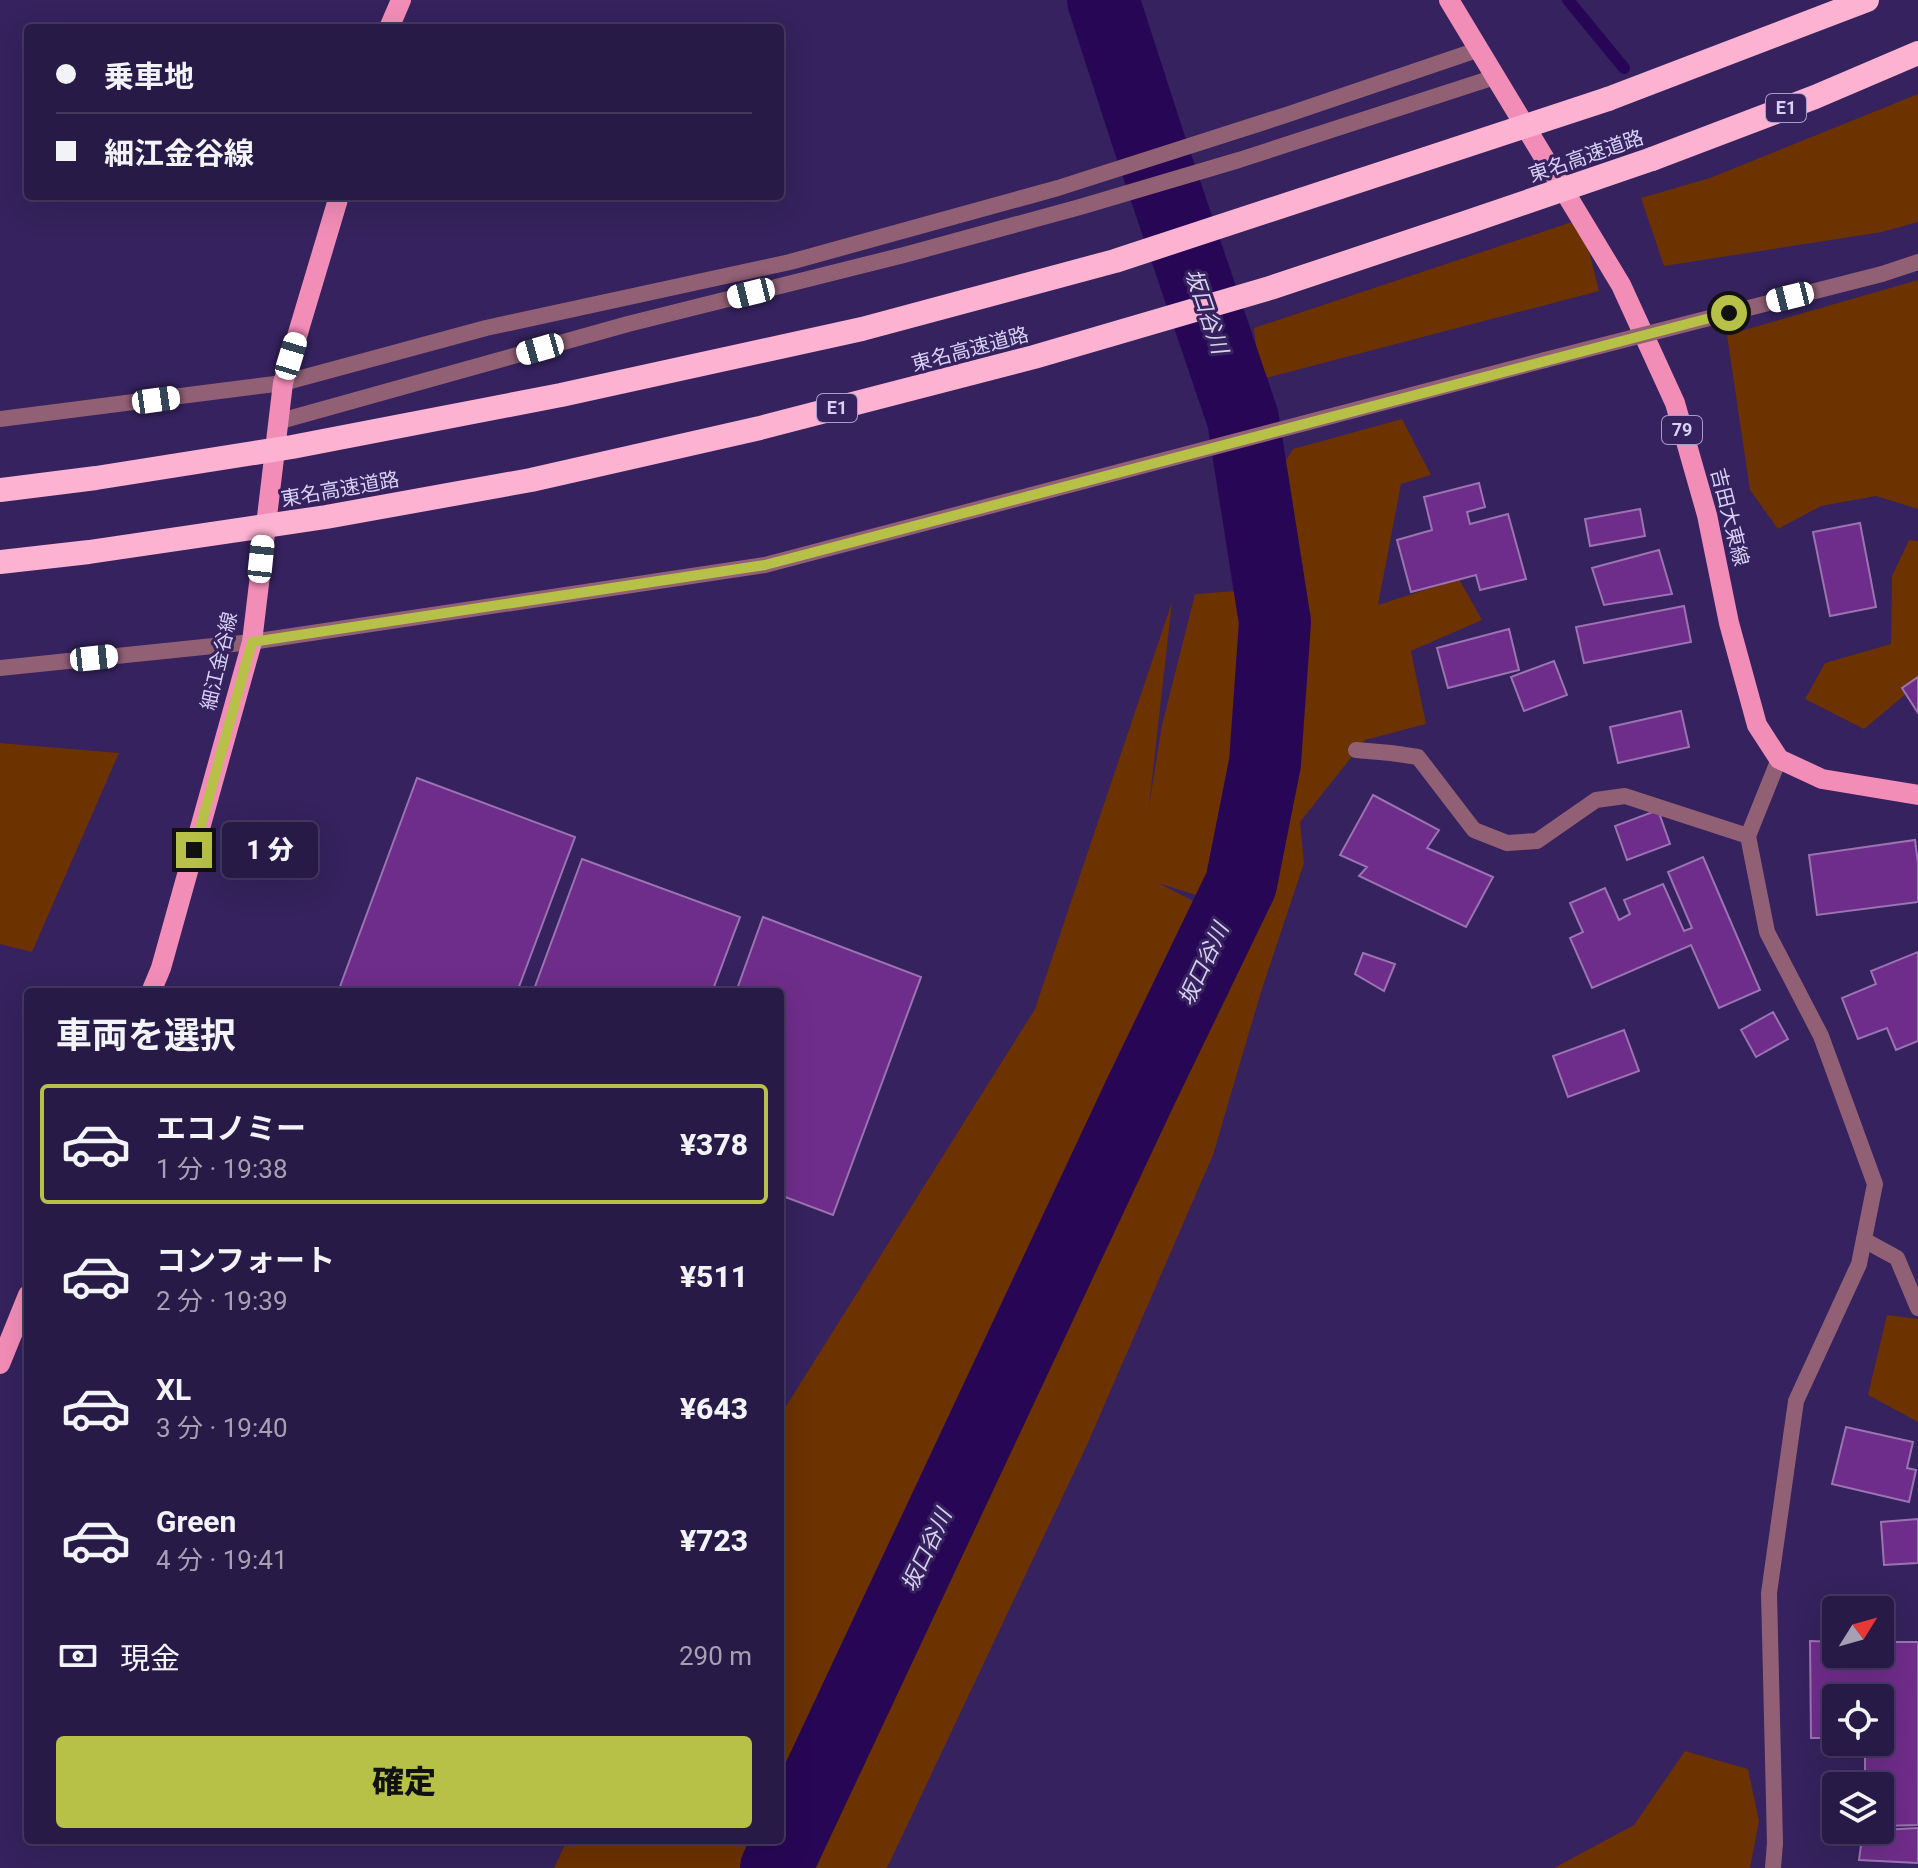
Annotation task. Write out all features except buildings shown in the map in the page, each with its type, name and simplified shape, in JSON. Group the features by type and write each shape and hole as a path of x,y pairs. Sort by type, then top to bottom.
{"highway":[{"path":"0,490 292,447 561,395 862,329 1115,261 1608,99 1867,0"},
{"name":"東名高速道路","path":"0,562 326,517 531,480 760,428 1034,357 1270,288 1652,159 1815,97 1918,53"}],"main road":[{"path":"391,24 401,0"},
{"name":"吉田大東線","path":"1449,0 1621,285 1675,403 1707,515 1729,623 1757,725 1779,759"},
{"name":"細江金谷線","path":"153,988 161,968 252,642 283,383 338,200"},
{"path":"1779,759 1822,779 1918,795"},
{"path":"0,1364 24,1305"}],"street":[{"path":"0,419 283,383 486,328 790,262 1058,188 1480,49"},
{"path":"277,422 628,324 1080,207 1239,160 1495,77"},
{"path":"0,668 252,642 765,565 1882,274 1918,262"},
{"path":"1356,750 1418,757 1474,830 1507,843 1537,841 1596,800 1625,796 1748,836"},
{"path":"1773,1868 1769,1593 1796,1401 1859,1264 1875,1184 1821,1036 1767,932 1748,836 1779,759"},
{"path":"1864,1240 1897,1258 1918,1308"}],"shaded area":[{"path":"1918,94 1918,222 1882,232 1664,266 1641,198 1710,178"},
{"path":"1581,219 1599,291 1259,380 1254,328"},
{"path":"1918,280 1918,509 1876,496 1821,506 1778,529 1750,490 1727,335"},
{"path":"1402,419 1431,475 1401,484 1378,605 1459,579 1482,620 1411,651 1426,724 1365,740 1300,822 1304,863 1261,992 1213,1155 1087,1445 887,1868 554,1868 565,1844 784,1844 784,1410 1035,1009 1172,602 1149,806 1162,725 1195,594 1304,586 1269,488 1293,449","holes":["1251,873 1215,912 1158,883 1205,898"]},
{"path":"1909,540 1918,541 1918,684 1864,729 1805,699 1825,663 1891,644 1892,576"},
{"path":"0,743 119,753 32,952 0,944"},
{"path":"1887,1315 1918,1319 1918,1422 1868,1395"},
{"path":"1685,1751 1748,1769 1759,1821 1750,1868 1554,1868 1634,1825"}],"waterway":[{"name":"坂口谷川","path":"776,1868 1241,884 1265,763 1275,622 1243,419 1103,0"},
{"path":"1568,0 1624,68"}],"route":[{"path":"194,850 252,642 765,565 1729,313"}]}
